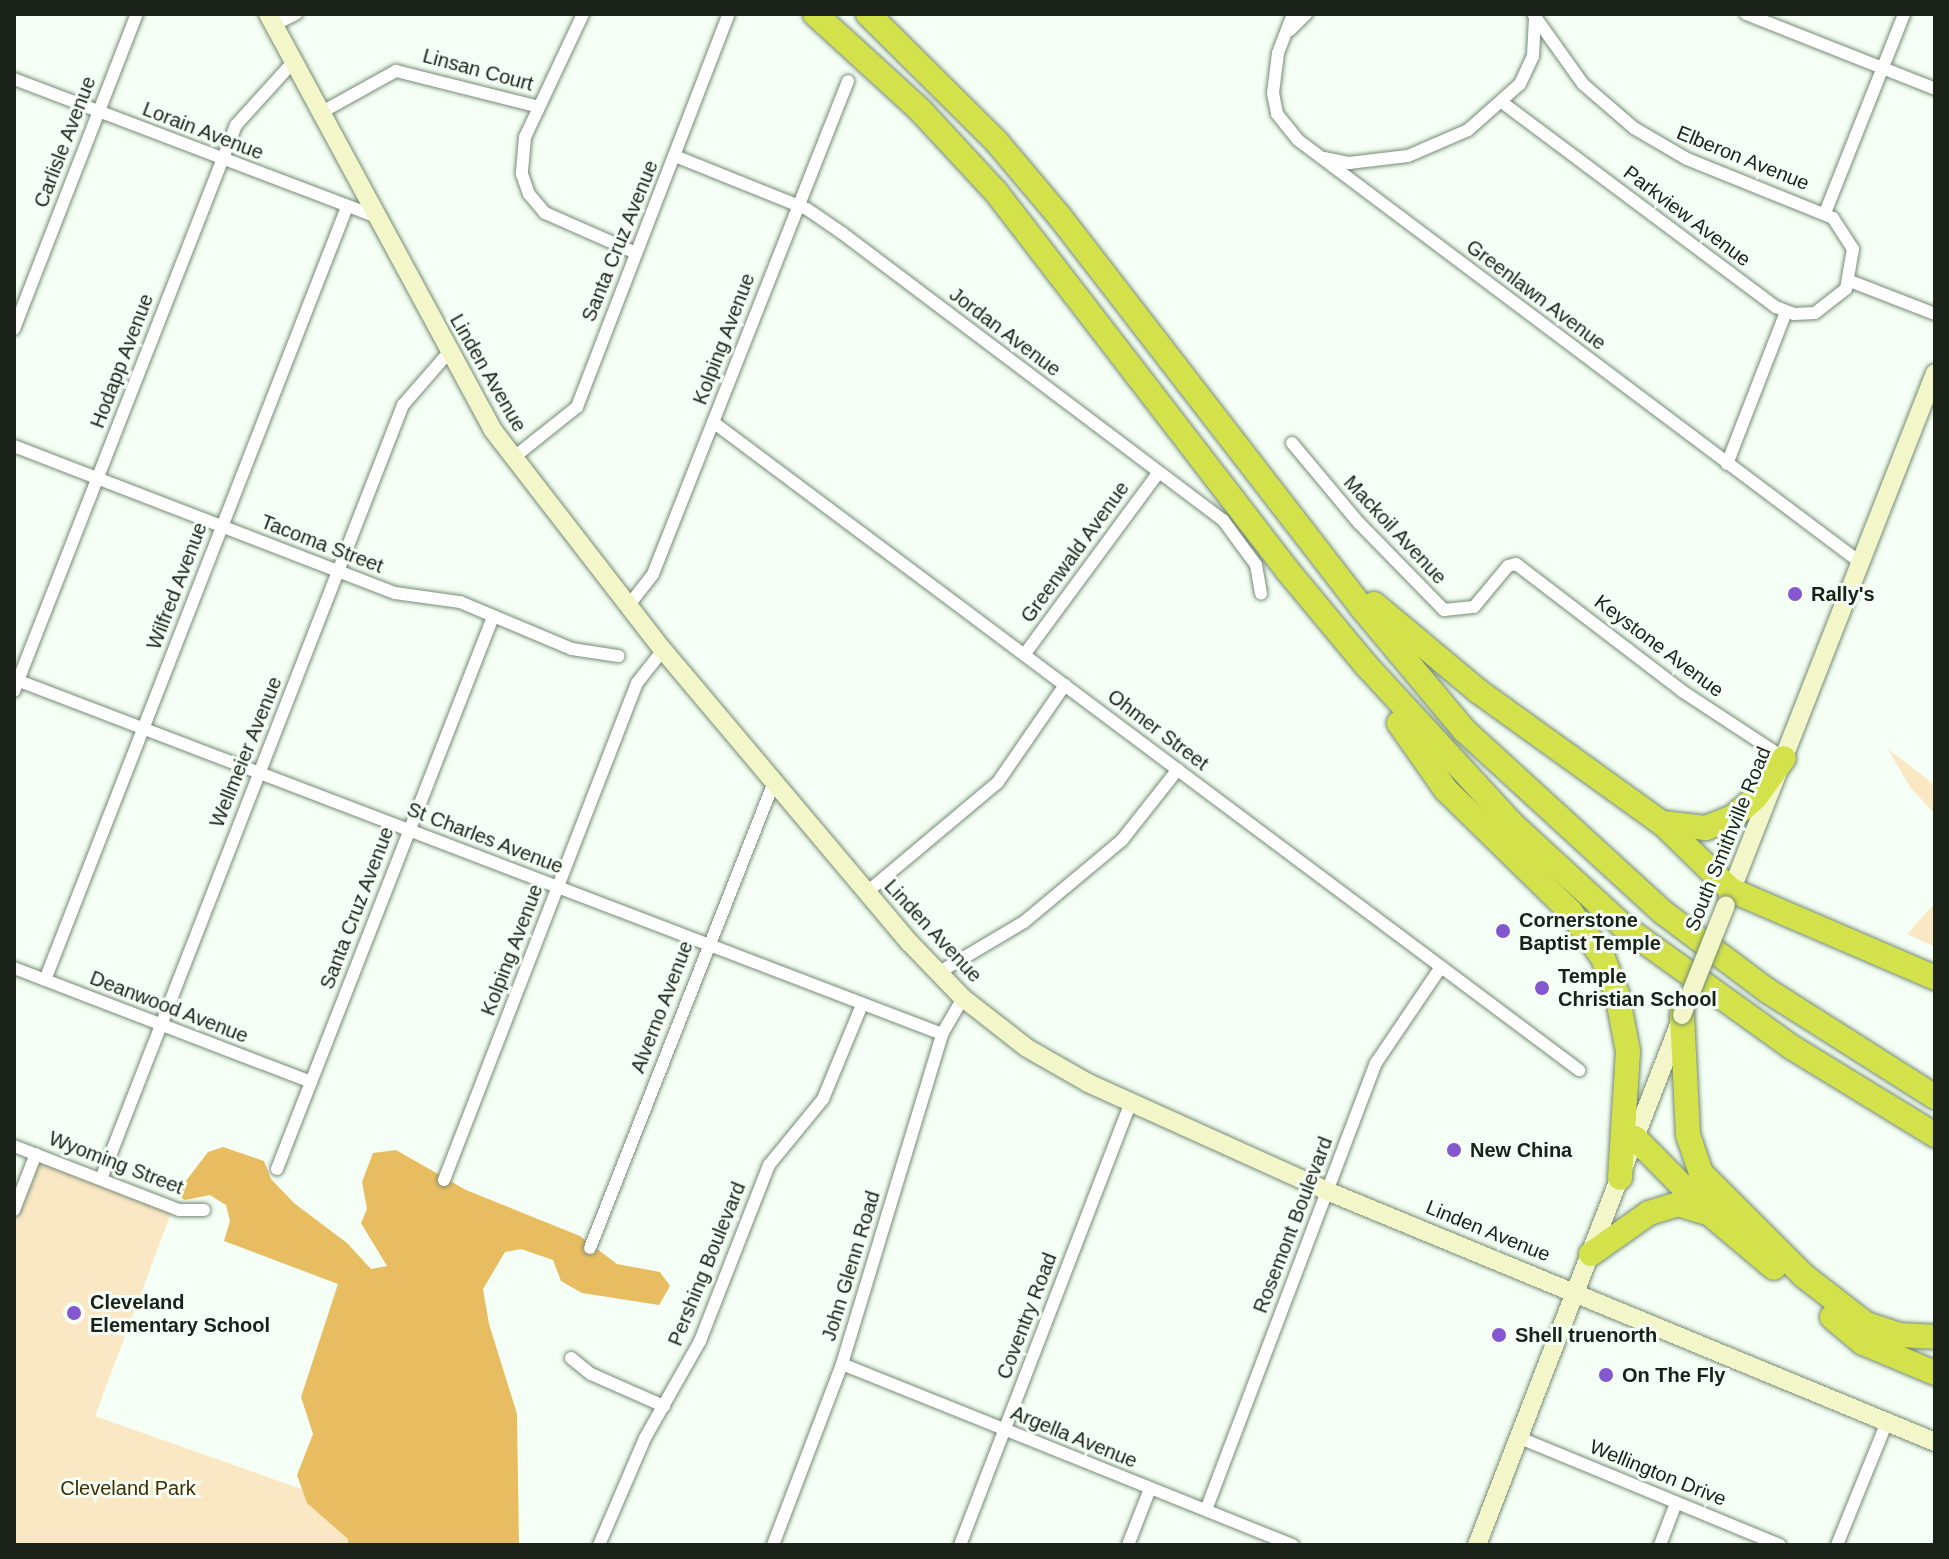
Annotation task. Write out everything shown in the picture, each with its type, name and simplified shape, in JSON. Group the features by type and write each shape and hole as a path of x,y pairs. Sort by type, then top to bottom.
{"highway":[{"path":"815,14 920,110 996,192 1312,600 1446,790 1570,911 1603,958 1617,994 1628,1051 1620,1178"},
{"path":"868,14 919,59 1042,195 1315,547 1464,730 1664,913 1768,991 1935,1097"},
{"path":"1315,547 1409,636 1478,691 1662,823 1728,898 1935,978"},
{"path":"1312,600 1472,783 1623,926 1793,1048 1935,1135"},
{"path":"1662,823 1706,828 1733,817 1755,798 1784,758"},
{"path":"1682,1015 1688,1135 1701,1173 1804,1276 1866,1324 1899,1335 1935,1337"},
{"path":"1909,1120 1935,1142"},
{"path":"1635,1138 1709,1213 1863,1343 1935,1373"},
{"path":"1591,1254 1649,1213 1678,1204 1709,1213"}],"main road":[{"name":"Linden Avenue","path":"271,20 449,352 513,458 663,650 867,892 963,998 1027,1048 1131,1102 1327,1191 1578,1290 1935,1442"},
{"name":"South Smithville Road","path":"1477,1545 1935,373"}],"street":[{"name":"Carlisle Avenue","path":"14,329 137,14"},
{"path":"271,20 296,14"},
{"path":"583,14 522,149 529,194 555,219 636,253"},
{"name":"Santa Cruz Avenue","path":"513,458 577,407 729,14"},
{"name":"Greenlawn Avenue","path":"1293,14 1273,75 1277,114 1298,140 1861,563"},
{"path":"1285,36 1306,14"},
{"path":"1746,14 1935,89"},
{"path":"1825,213 1904,14"},
{"path":"1321,157 1349,163 1428,150 1468,130 1503,103 1533,56 1534,16"},
{"name":"Elberon Avenue","path":"1534,16 1583,84 1634,128 1687,159 1825,213 1849,238 1854,259 1850,281"},
{"name":"Hodapp Avenue","path":"15,683 240,119 294,61"},
{"name":"Linsan Court","path":"322,112 396,71 539,107"},
{"name":"Lorain Avenue","path":"14,79 379,218"},
{"name":"Kolping Avenue","path":"629,605 653,574 848,81"},
{"name":"Parkview Avenue","path":"1503,103 1786,312"},
{"name":"Jordan Avenue","path":"675,156 798,205 1158,473 1234,531 1259,571 1261,594"},
{"name":"Wilfred Avenue","path":"45,980 347,207"},
{"path":"1727,464 1786,312 1804,314 1828,307 1850,281 1935,314"},
{"name":"Wellmeier Avenue","path":"101,1179 403,405 449,352"},
{"name":"Ohmer Street","path":"713,422 1579,1070"},
{"name":"Mackoil Avenue","path":"1292,443 1359,523 1444,610 1474,607 1513,564"},
{"name":"Tacoma Street","path":"14,446 408,598 448,599 580,652 618,656"},
{"name":"Greenwald Avenue","path":"1024,655 1158,473"},
{"name":"Keystone Avenue","path":"1513,564 1682,691 1784,758"},
{"name":"Santa Cruz Avenue","path":"277,1169 493,617"},
{"name":"Kolping Avenue","path":"444,1180 637,683 663,650"},
{"name":"St Charles Avenue","path":"15,683 942,1034"},
{"path":"867,892 998,782 1065,685"},
{"path":"938,973 1024,922 1122,840 1178,769"},
{"name":"Alverno Avenue","path":"590,1248 774,782"},
{"name":"Rosemont Boulevard","path":"1206,1510 1384,1045 1441,967"},
{"name":"Deanwood Avenue","path":"14,968 311,1082"},
{"name":"John Glenn Road","path":"773,1545 842,1364 942,1034 963,998"},
{"name":"Pershing Boulevard","path":"599,1545 664,1406 700,1341 769,1165 823,1099 862,1005"},
{"name":"Coventry Road","path":"960,1545 1131,1102"},
{"name":"Wyoming Street","path":"14,1146 179,1210 204,1210"},
{"path":"14,1210 36,1154"},
{"path":"571,1358 591,1374 664,1406"},
{"name":"Argella Avenue","path":"842,1364 1293,1545"},
{"path":"1837,1545 1887,1422"},
{"name":"Wellington Drive","path":"1520,1438 1780,1545"},
{"path":"1128,1545 1150,1489"},
{"path":"1660,1545 1676,1503"}],"green space":[{"path":"1888,749 1935,785 1935,814 1910,787"},
{"path":"1935,903 1935,947 1907,934"},
{"name":"Cleveland Park","path":"36,1154 173,1208 95,1416 459,1545 14,1545 14,1210"}],"shaded area":[{"path":"223,1147 264,1161 271,1179 294,1203 347,1243 371,1269 387,1266 361,1223 367,1209 362,1182 373,1153 396,1150 466,1190 580,1236 617,1264 660,1272 670,1286 659,1305 582,1293 561,1281 553,1260 521,1249 505,1252 483,1289 489,1324 517,1414 519,1545 348,1545 348,1539 307,1503 297,1475 313,1434 301,1397 338,1284 224,1241 230,1221 226,1205 210,1195 185,1200 176,1194 208,1152"}],"place":[{"name":"Rally's","path":"1795,594"},
{"name":"Cornerstone Baptist Temple","path":"1503,931"},
{"name":"Temple Christian School","path":"1542,988"},
{"name":"New China","path":"1454,1150"},
{"name":"Cleveland Elementary School","path":"74,1313"},
{"name":"Shell truenorth","path":"1499,1335"},
{"name":"On The Fly","path":"1606,1375"}]}
